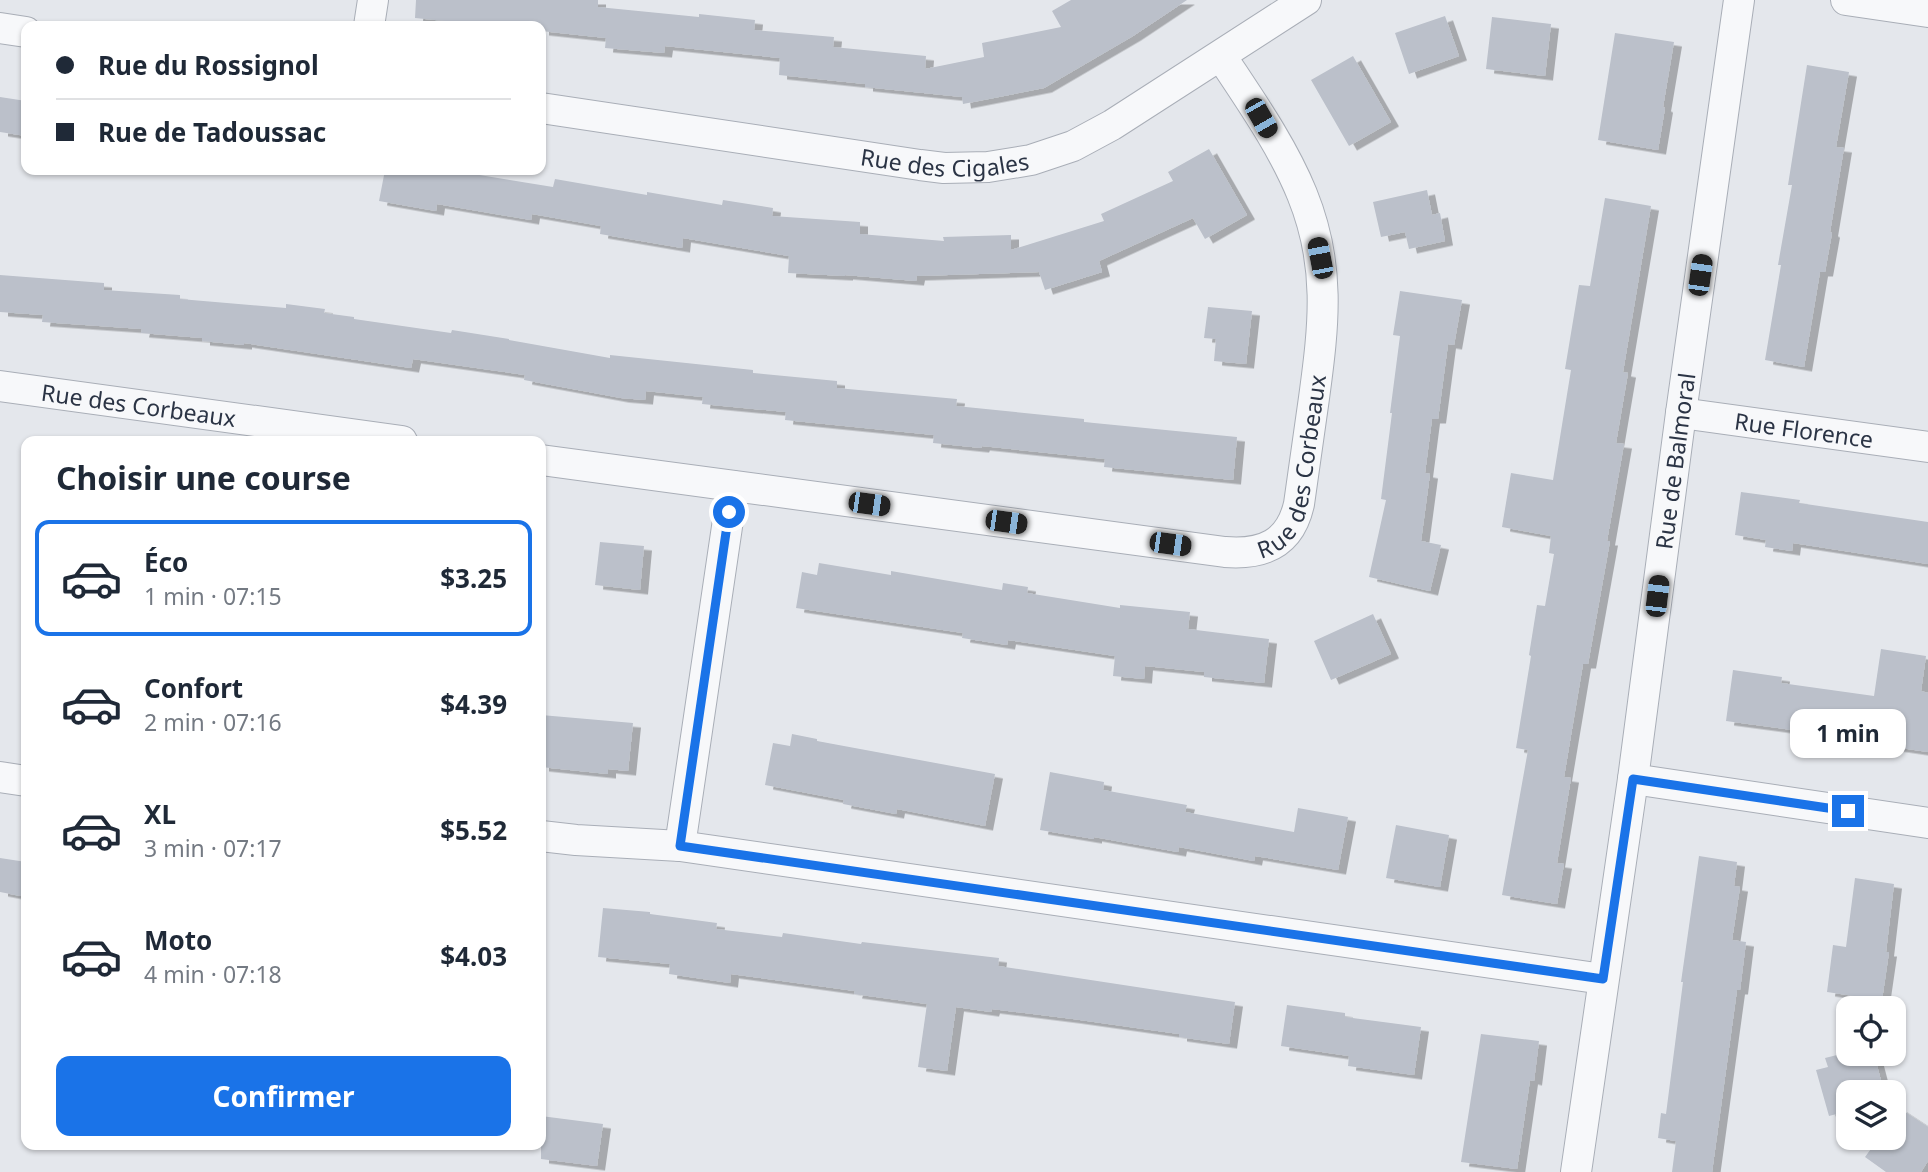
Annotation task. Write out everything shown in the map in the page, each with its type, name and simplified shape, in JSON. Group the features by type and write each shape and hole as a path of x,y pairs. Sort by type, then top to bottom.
{"street":[{"path":"370,21 373,0"},
{"name":"Rue des Cigales","path":"546,109 920,165 988,167 1031,160 1073,146 1112,125 1306,0"},
{"name":"Rue de Balmoral","path":"1576,1172 1633,779 1739,0"},
{"path":"1846,0 1928,12"},
{"path":"0,28 21,31"},
{"name":"Rue des Corbeaux","path":"546,461 1225,552 1254,552 1272,545 1293,523 1299,504 1323,325 1320,258 1310,216 1293,175 1221,56"},
{"name":"Rue des Corbeaux","path":"0,387 365,436"},
{"name":"Rue Florence","path":"1681,413 1928,447"},
{"path":"680,846 733,486"},
{"path":"0,777 21,780"},
{"path":"1633,779 1928,823"},
{"path":"546,837 680,846 1603,979"}],"building":[{"path":"416,0 598,0 598,7 755,20 754,30 834,37 833,47 926,56 925,69 984,57 982,43 1061,27 1052,11 1071,0 1187,0 1133,36 1044,88 963,104 962,97 779,75 780,58 665,46 664,53 605,48 606,38 546,32 546,21 446,21 415,18"},
{"path":"1445,16 1459,56 1409,74 1395,33"},
{"path":"1492,17 1551,24 1545,76 1486,69"},
{"path":"1615,33 1674,42 1658,150 1598,140"},
{"path":"1353,56 1391,122 1349,146 1311,80"},
{"path":"1807,65 1849,72 1836,147 1844,148 1830,232 1832,233 1825,272 1820,272 1804,367 1765,360 1781,265 1778,265 1792,185 1788,185"},
{"path":"0,97 21,100 21,135 0,132"},
{"path":"1209,149 1247,215 1205,239 1193,218 1099,261 1102,272 1045,290 1039,272 917,276 916,281 788,273 789,256 683,238 682,248 600,234 601,226 532,214 531,220 437,204 436,211 379,201 384,175 480,175 553,187 555,179 722,205 723,200 773,208 772,216 860,222 860,234 944,241 943,237 1011,235 1011,250 1104,221 1101,214 1173,181 1168,172"},
{"path":"1427,190 1432,215 1440,213 1445,241 1409,249 1405,232 1381,237 1373,202"},
{"path":"1605,198 1651,206 1623,372 1628,373 1616,443 1624,444 1607,541 1610,541 1588,664 1583,664 1564,777 1571,778 1557,863 1564,864 1557,904 1502,895 1528,750 1516,748 1531,656 1529,655 1537,605 1545,606 1554,554 1549,553 1551,536 1502,527 1511,473 1553,480 1571,370 1565,369 1579,285 1590,286"},
{"path":"0,275 104,283 104,290 180,295 180,299 286,308 286,304 325,309 324,313 354,319 451,333 452,330 610,358 610,355 753,370 753,373 837,381 837,388 957,399 956,406 1237,437 1233,480 1104,467 1105,459 933,443 934,435 785,420 786,412 702,404 703,397 646,391 645,400 621,398 524,380 525,375 413,359 411,368 244,343 141,333 142,329 42,322 43,315 0,312"},
{"path":"1400,291 1462,300 1454,345 1448,344 1438,419 1432,419 1425,473 1430,474 1421,541 1441,545 1430,591 1369,577 1386,500 1381,499 1400,336 1393,335"},
{"path":"1208,307 1252,311 1246,364 1214,361 1216,339 1204,338"},
{"path":"1741,492 1928,522 1928,564 1793,543 1792,551 1765,547 1766,540 1735,535"},
{"path":"600,542 644,546 640,590 595,585"},
{"path":"819,563 891,575 891,571 1002,590 1003,583 1028,587 1027,593 1120,608 1120,605 1190,612 1188,629 1269,639 1264,683 1204,677 1204,672 1145,666 1144,679 1113,676 1115,656 1008,640 1007,645 962,638 963,633 796,608 802,572 817,575"},
{"path":"1373,614 1391,654 1331,680 1314,641"},
{"path":"1881,649 1926,656 1921,691 1928,693 1928,752 1726,721 1733,670 1782,677 1781,683 1874,696"},
{"path":"546,715 633,723 628,771 608,769 608,774 546,768"},
{"path":"792,734 995,774 985,826 897,809 896,814 843,804 844,800 765,785 773,743 790,746"},
{"path":"1050,772 1104,782 1103,790 1187,805 1185,812 1294,832 1298,808 1348,817 1338,870 1255,856 1254,861 1179,847 1178,852 1040,830"},
{"path":"1396,825 1449,835 1440,887 1386,878"},
{"path":"1699,856 1737,862 1734,886 1740,887 1732,940 1746,942 1712,1172 1672,1172 1676,1141 1658,1138 1661,1113 1666,1114"},
{"path":"0,858 21,861 21,896 0,892"},
{"path":"1855,878 1894,884 1883,996 1827,992 1833,945 1846,947"},
{"path":"603,908 650,912 717,923 716,929 782,937 783,933 999,958 998,966 1235,1002 1229,1044 1073,1019 956,1007 947,1071 918,1067 927,1004 731,974 730,983 669,974 670,964 598,957"},
{"path":"1287,1005 1345,1013 1345,1017 1421,1027 1414,1075 1348,1066 1349,1056 1281,1046"},
{"path":"1481,1034 1539,1041 1534,1081 1530,1080 1517,1169 1461,1162"},
{"path":"1836,1055 1836,1066 1877,1066 1881,1080 1836,1080 1836,1114 1829,1116 1816,1070 1828,1067 1825,1058"},
{"path":"1906,1113 1928,1127 1928,1161 1921,1172 1886,1172 1865,1157 1870,1150 1906,1150"},
{"path":"546,1117 603,1124 597,1166 541,1159 541,1150 546,1150"}],"route":[{"path":"729,512 680,846 1603,979 1633,779 1848,811"}]}
